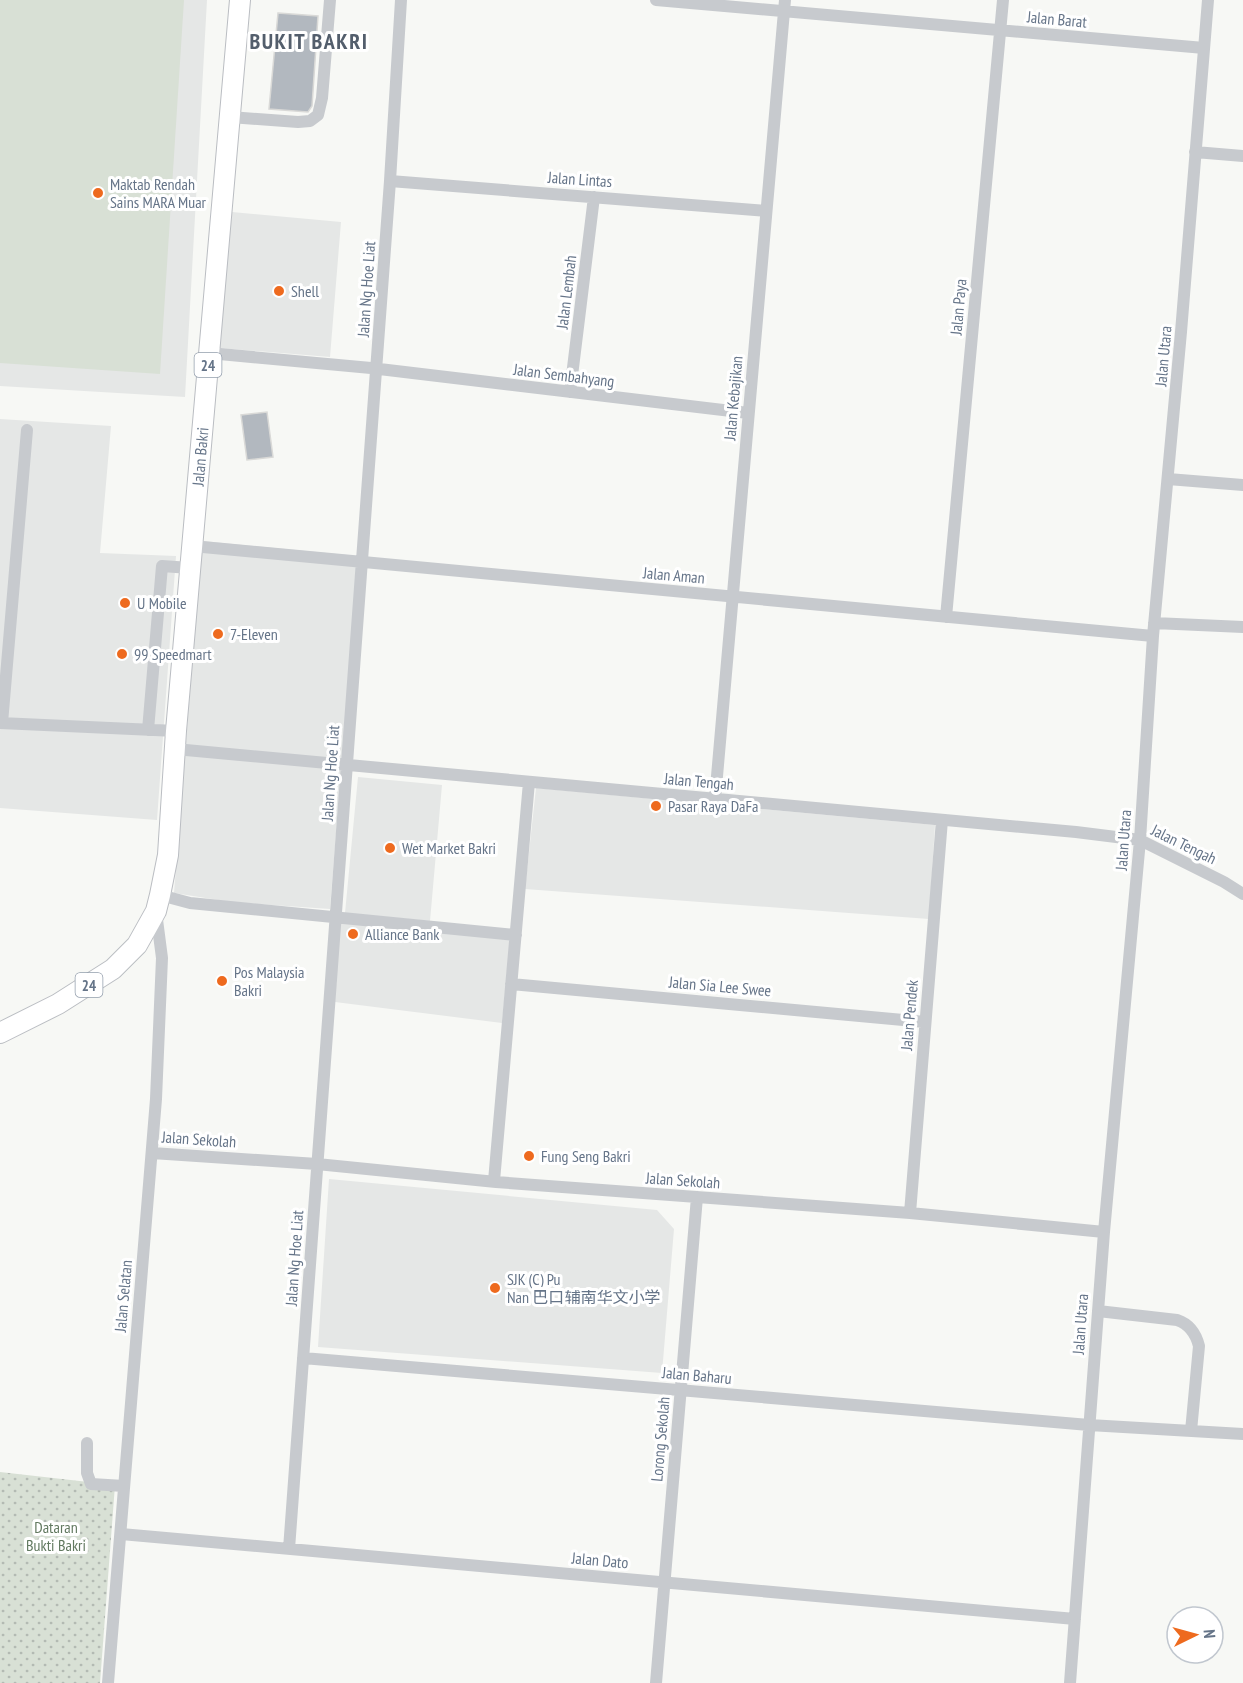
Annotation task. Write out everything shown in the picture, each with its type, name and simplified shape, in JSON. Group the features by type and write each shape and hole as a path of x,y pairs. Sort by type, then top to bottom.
{"main road":[{"name":"Jalan Bakri","path":"171,902 168,855 175,740 240,0"},
{"name":"24","path":"0,1033 58,1004 113,969 137,945 171,902"}],"street":[{"path":"230,117 298,122 310,121 318,115 322,99 330,0"},
{"name":"Jalan Ng Hoe Liat","path":"289,1549 362,562 369,368 390,181 401,0"},
{"name":"Jalan Barat","path":"656,0 784,6 1000,30 1204,48"},
{"name":"Jalan Paya","path":"946,617 1003,0"},
{"name":"Jalan Utara","path":"1070,1683 1104,1232 1140,840 1153,636 1160,623 1168,479 1208,0"},
{"name":"Jalan Kebajikan","path":"715,799 784,6"},
{"path":"1195,152 1243,156"},
{"name":"Jalan Lintas","path":"390,181 766,211"},
{"name":"Jalan Lembah","path":"570,392 594,197"},
{"name":"Jalan Sembahyang","path":"209,353 369,368 748,414"},
{"path":"1,723 27,430"},
{"path":"1168,479 1243,485"},
{"name":"Jalan Aman","path":"192,546 1153,636"},
{"path":"148,729 162,567 190,568"},
{"path":"1160,623 1243,627"},
{"name":"Jalan Tengah","path":"1,723 148,729 175,740 347,765 1077,832 1140,840 1243,894"},
{"path":"494,1181 529,782"},
{"name":"Jalan Pendek","path":"910,1213 942,820"},
{"path":"171,902 516,935"},
{"name":"Jalan Selatan","path":"108,1683 124,1534 124,1486 152,1153 162,958 171,902"},
{"name":"Jalan Sia Lee Swee","path":"511,984 925,1022"},
{"name":"Jalan Sekolah","path":"152,1153 317,1164 494,1181 910,1213 1104,1232"},
{"name":"Lorong Sekolah","path":"656,1683 697,1197"},
{"path":"1098,1311 1177,1320 1184,1322 1195,1334 1199,1346 1191,1431"},
{"name":"Jalan Baharu","path":"303,1358 1089,1425 1243,1434"},
{"path":"87,1443 87,1473 91,1484 124,1486"},
{"name":"Jalan Dato","path":"124,1534 1075,1619"}],"shaded area":[{"name":"Maktab Rendah Sains MARA Muar","path":"0,0 207,0 185,397 0,386"},
{"path":"232,212 341,222 330,357 219,348"},
{"path":"0,419 111,426 100,553 176,556 157,820 0,808"},
{"path":"202,541 358,556 330,909 231,902 174,893"},
{"name":"Wet Market Bakri","path":"358,777 442,785 430,921 345,913"},
{"path":"536,788 935,825 929,919 525,889"},
{"path":"340,922 510,939 502,1023 335,1002"},
{"name":"SJK (C) Pu Nan 巴口辅南华文小学","path":"329,1179 657,1210 674,1229 662,1373 318,1347"}],"green space":[{"name":"Maktab Rendah Sains MARA Muar","path":"0,0 184,0 160,374 0,363"},
{"name":"Dataran Bukti Bakri","path":"0,1472 115,1485 100,1683 0,1683"}],"building":[{"path":"278,13 318,16 312,106 308,112 269,109"},
{"path":"267,412 273,457 247,460 241,415"}],"place":[{"name":"Maktab Rendah Sains MARA Muar","path":"98,193"},
{"name":"Shell","path":"279,291"},
{"name":"U Mobile","path":"125,603"},
{"name":"7-Eleven","path":"218,634"},
{"name":"99 Speedmart","path":"122,654"},
{"name":"Pasar Raya DaFa","path":"656,806"},
{"name":"Wet Market Bakri","path":"390,848"},
{"name":"Alliance Bank","path":"353,934"},
{"name":"Pos Malaysia Bakri","path":"222,981"},
{"name":"Fung Seng Bakri","path":"529,1156"},
{"name":"SJK (C) Pu Nan 巴口辅南华文小学","path":"495,1288"}],"district":[{"name":"BUKIT BAKRI","path":"309,41"}]}
